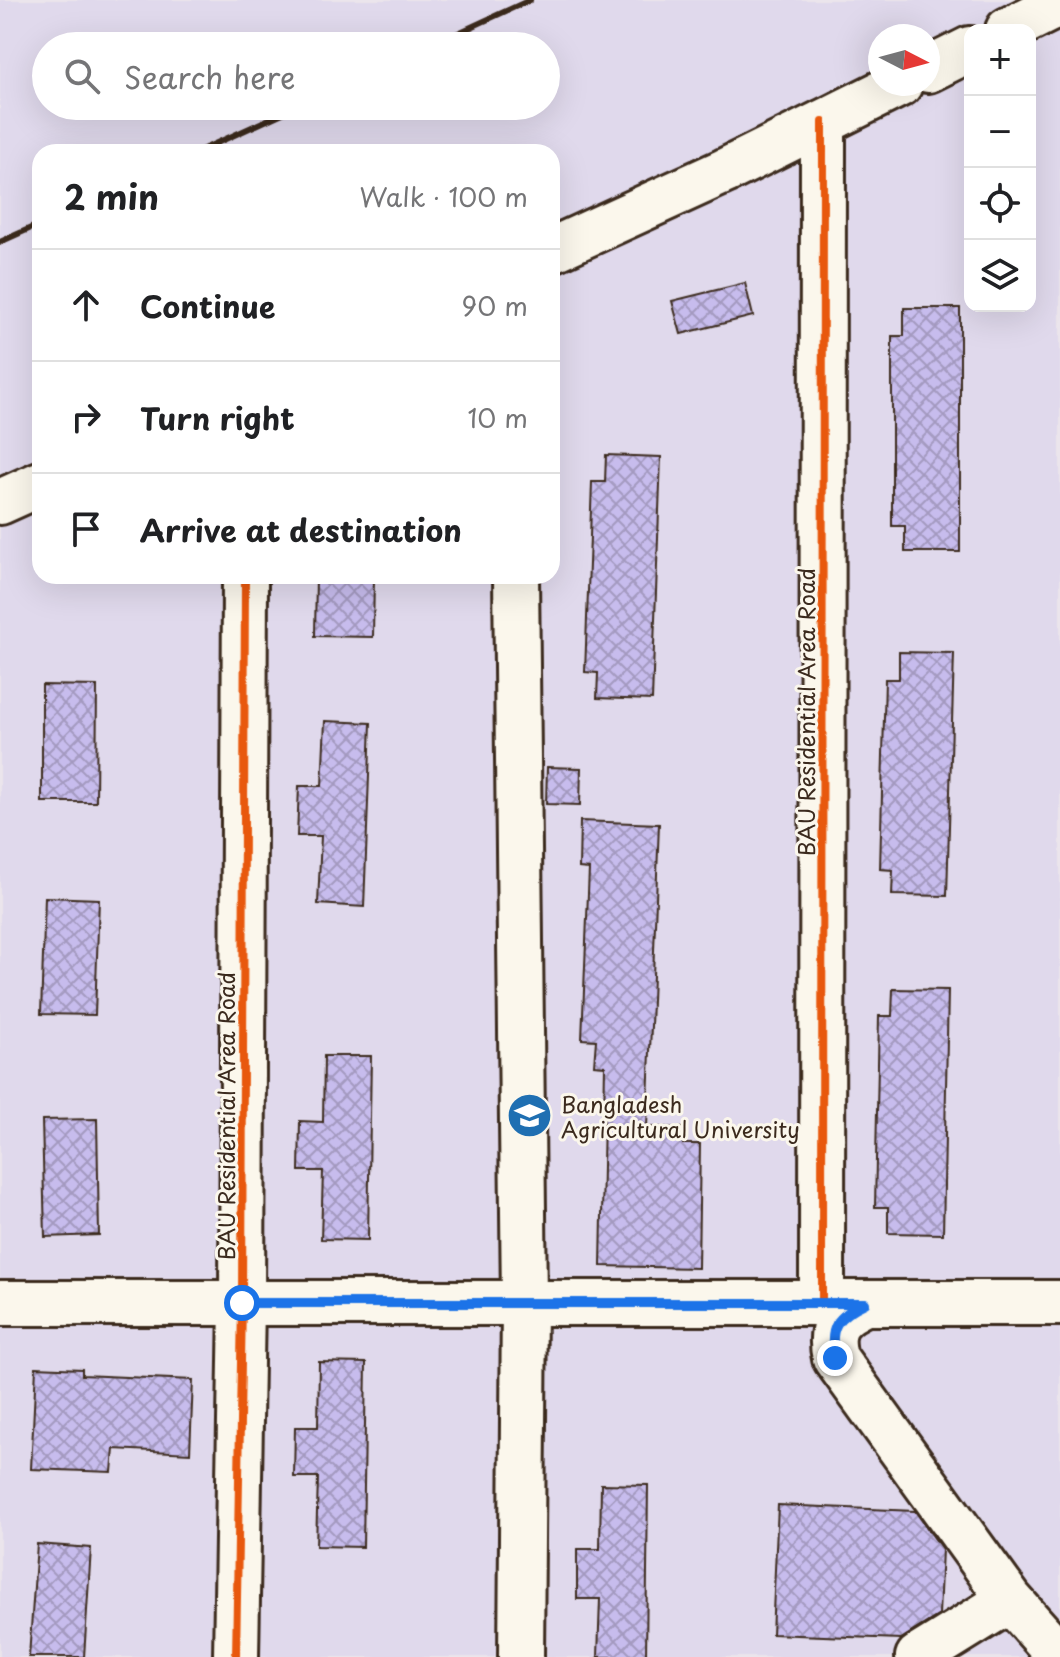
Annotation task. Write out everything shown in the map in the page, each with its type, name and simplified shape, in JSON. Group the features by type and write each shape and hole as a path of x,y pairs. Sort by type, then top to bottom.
{"street":[{"path":"1020,24 1060,4"},
{"path":"940,64 964,52"},
{"path":"560,246 876,96"},
{"name":"BAU Residential Area Road","path":"822,1303 823,122"},
{"path":"0,502 32,488"},
{"name":"BAU Residential Area Road","path":"236,1657 242,1303 245,584"},
{"path":"516,584 524,1303 521,1657"},
{"path":"0,1303 1060,1303"},
{"path":"865,1303 848,1311 838,1321 831,1337 835,1358 1010,1600 1060,1656"},
{"path":"918,1657 1010,1600"}],"shaded area":[{"name":"Bangladesh Agricultural University","path":"0,0 1060,0 1060,1657 0,1657"}],"building":[{"path":"745,283 753,316 681,334 672,301"},
{"path":"904,308 960,308 960,552 905,552 905,526 892,526 892,336 904,336"},
{"path":"606,455 661,457 652,700 597,698 598,673 585,672 592,482 605,482"},
{"path":"316,584 374,584 373,637 315,636"},
{"path":"899,652 954,653 947,896 892,895 893,870 880,869 885,679 899,679"},
{"path":"42,685 97,686 96,802 42,802"},
{"path":"325,721 371,723 364,907 318,904 321,836 297,836 299,786 322,786"},
{"path":"547,767 581,768 580,805 546,804"},
{"path":"580,821 659,824 647,1127 683,1128 683,1144 700,1144 698,1268 601,1266 605,1066 594,1065 596,1040 582,1039 589,869 579,868"},
{"path":"45,897 99,899 95,1015 41,1014"},
{"path":"893,989 948,990 943,1234 888,1233 888,1207 875,1207 879,1016 892,1016"},
{"path":"324,1056 371,1056 368,1240 321,1239 323,1171 299,1171 300,1121 323,1122"},
{"path":"97,1119 99,1235 45,1237 42,1120"},
{"path":"319,1362 366,1363 363,1547 316,1546 318,1477 294,1477 295,1427 318,1427"},
{"path":"36,1367 82,1369 82,1375 193,1380 190,1453 114,1449 112,1472 31,1469"},
{"path":"601,1484 648,1485 646,1657 598,1657 600,1599 577,1599 577,1549 600,1549"},
{"path":"778,1505 915,1511 942,1549 939,1615 901,1639 772,1634"},
{"path":"37,1544 91,1548 84,1657 29,1657"}],"railway":[{"path":"460,32 530,0"},
{"path":"215,144 267,120"},
{"path":"0,242 32,228"}],"cycle path":[{"path":"822,1303 823,122"},
{"path":"236,1657 242,1303 245,584"}],"place":[{"name":"Bangladesh Agricultural University","path":"530,1116"}],"route":[{"path":"242,1303 865,1303 848,1311 838,1321 831,1337 835,1358"}]}
